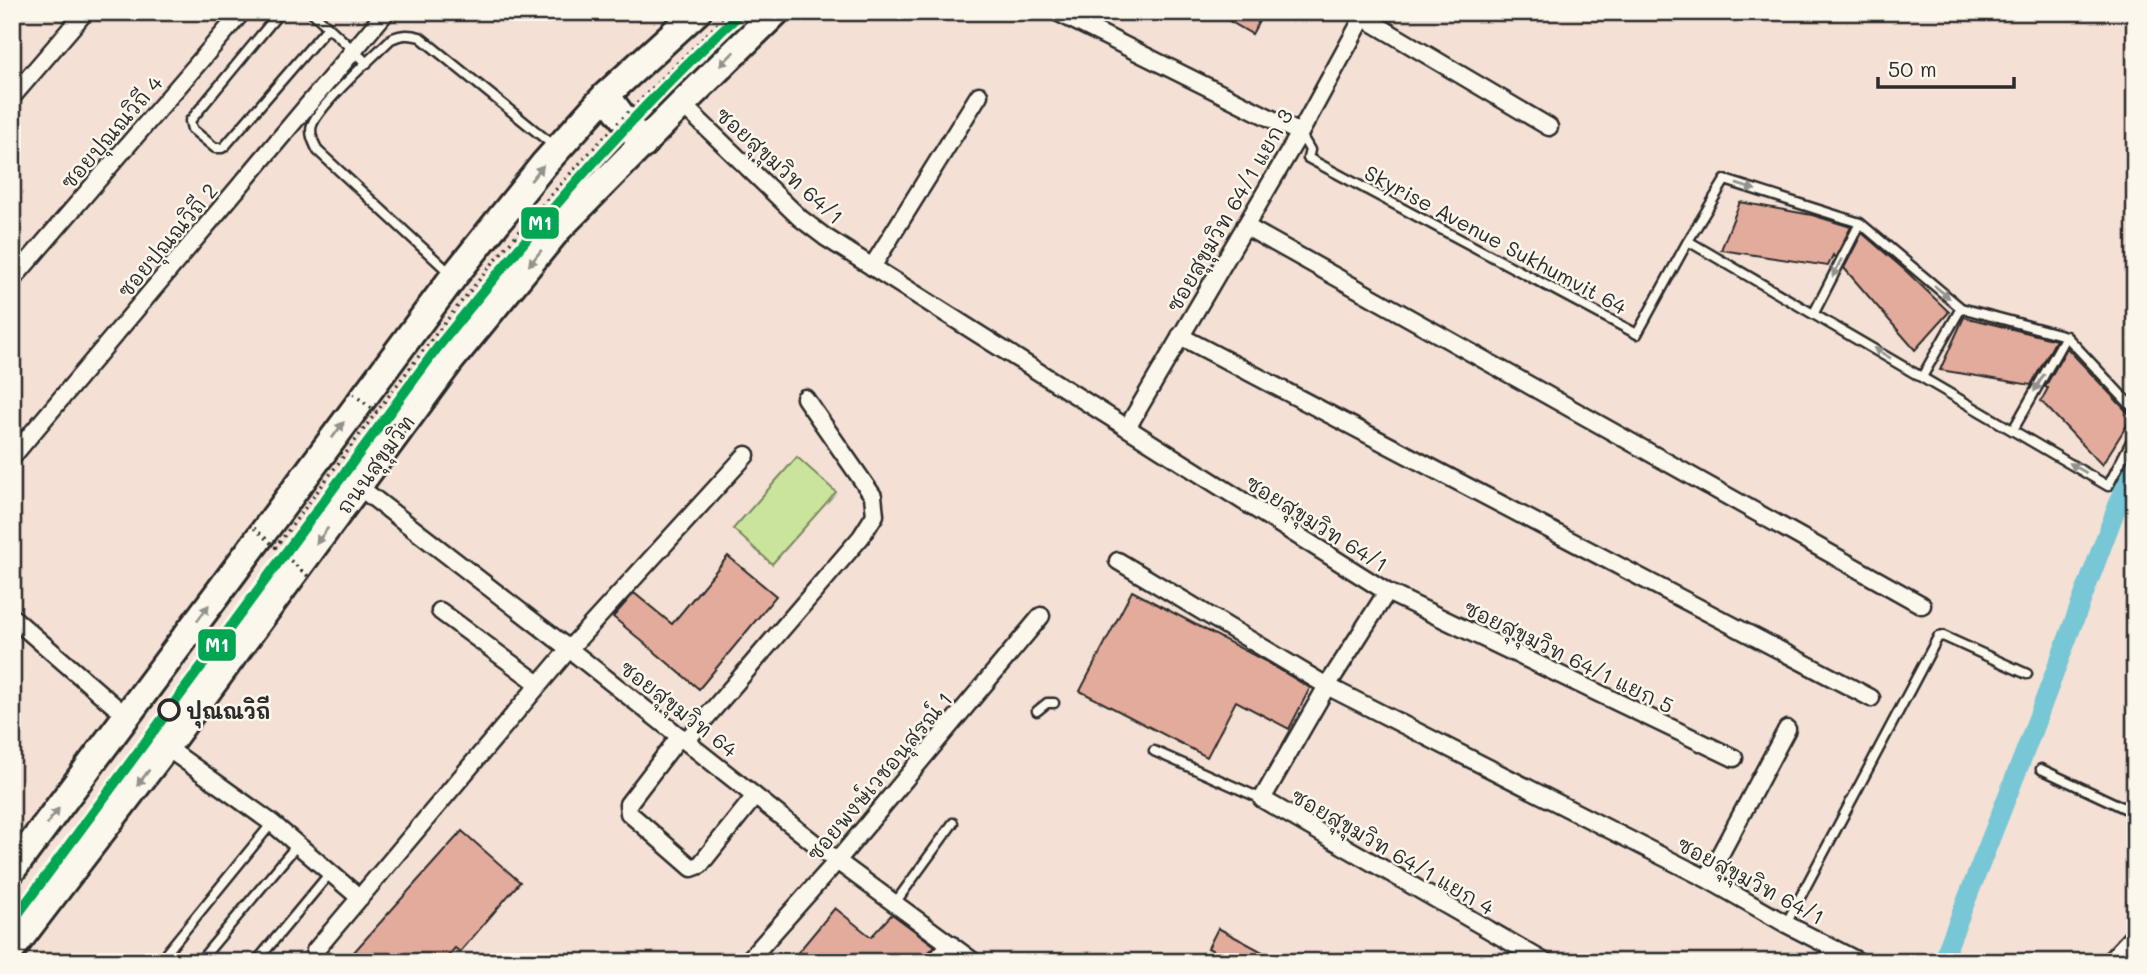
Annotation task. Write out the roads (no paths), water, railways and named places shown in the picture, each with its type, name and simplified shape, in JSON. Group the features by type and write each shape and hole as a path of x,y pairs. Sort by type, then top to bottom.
{"main road":[{"path":"12,870 454,276 558,149 607,95 697,12"},
{"name":"ถนนสุขุมวิท","path":"12,949 166,747 450,361 559,228 776,12"},
{"path":"607,95 643,145"}],"street":[{"path":"12,97 85,12"},
{"name":"ซอยปุณณวิถี 4","path":"12,280 242,12"},
{"name":"ซอยปุณณวิถี 2","path":"12,457 386,12"},
{"path":"1056,12 1300,132"},
{"path":"1364,14 1549,127"},
{"name":"ซอยสุขุมวิท 64/1 แยก 3","path":"1127,428 1300,132 1364,14"},
{"path":"872,267 979,96"},
{"name":"ซอยสุขุมวิท 64/1","path":"682,104 800,218 825,237 1387,592 1327,686 1707,879 1860,962"},
{"path":"1245,226 1922,605"},
{"path":"1180,336 1871,698"},
{"path":"755,796 700,865 692,868 629,813 628,804 861,537 875,514 873,496 805,398"},
{"path":"315,951 569,649 746,455"},
{"name":"ซอยสุขุมวิท 64","path":"358,486 837,860 974,962"},
{"path":"1118,561 1327,686"},
{"name":"ซอยสุขุมวิท 64/1 แยก 5","path":"1387,592 1734,758"},
{"path":"440,611 539,684"},
{"name":"ซอยพงษ์เวชอนุสรณ์ 1","path":"747,962 837,860 1041,616"},
{"path":"12,617 127,716"},
{"name":"ซอยสุขุมวิท 64/1 แยก 4","path":"1327,686 1262,799 1545,962"},
{"path":"1707,879 1787,729"},
{"path":"166,747 272,823 360,898"},
{"path":"2109,962 2135,934"},
{"path":"934,962 951,944"}],"lane":[{"path":"280,12 190,121 192,129 215,148 225,146 328,27"},
{"path":"312,12 367,63"},
{"path":"454,276 318,151 312,141 311,127 320,111 391,39 401,34 420,37 558,149"},
{"name":"Skyrise Avenue Sukhumvit 64","path":"1300,132 1310,150 1308,158 1637,334 1688,241"},
{"path":"2135,410 2066,336 1961,308 1860,223 1724,180 1688,241 2108,486 2135,434"},
{"path":"1814,313 1860,223"},
{"path":"1922,377 1961,308"},
{"path":"2013,430 2066,336"},
{"path":"1786,924 1938,637 1943,636 2027,674"},
{"path":"1037,711 1047,703 1054,703"},
{"path":"1154,751 1262,799"},
{"path":"2041,769 2135,813"},
{"path":"159,962 272,823"},
{"path":"895,903 953,823"},
{"path":"199,962 297,845"},
{"path":"256,962 330,873"}],"waterway":[{"path":"1942,962 2135,459"}],"place":[{"name":"ปุณณวิถี","path":"169,710"}]}
